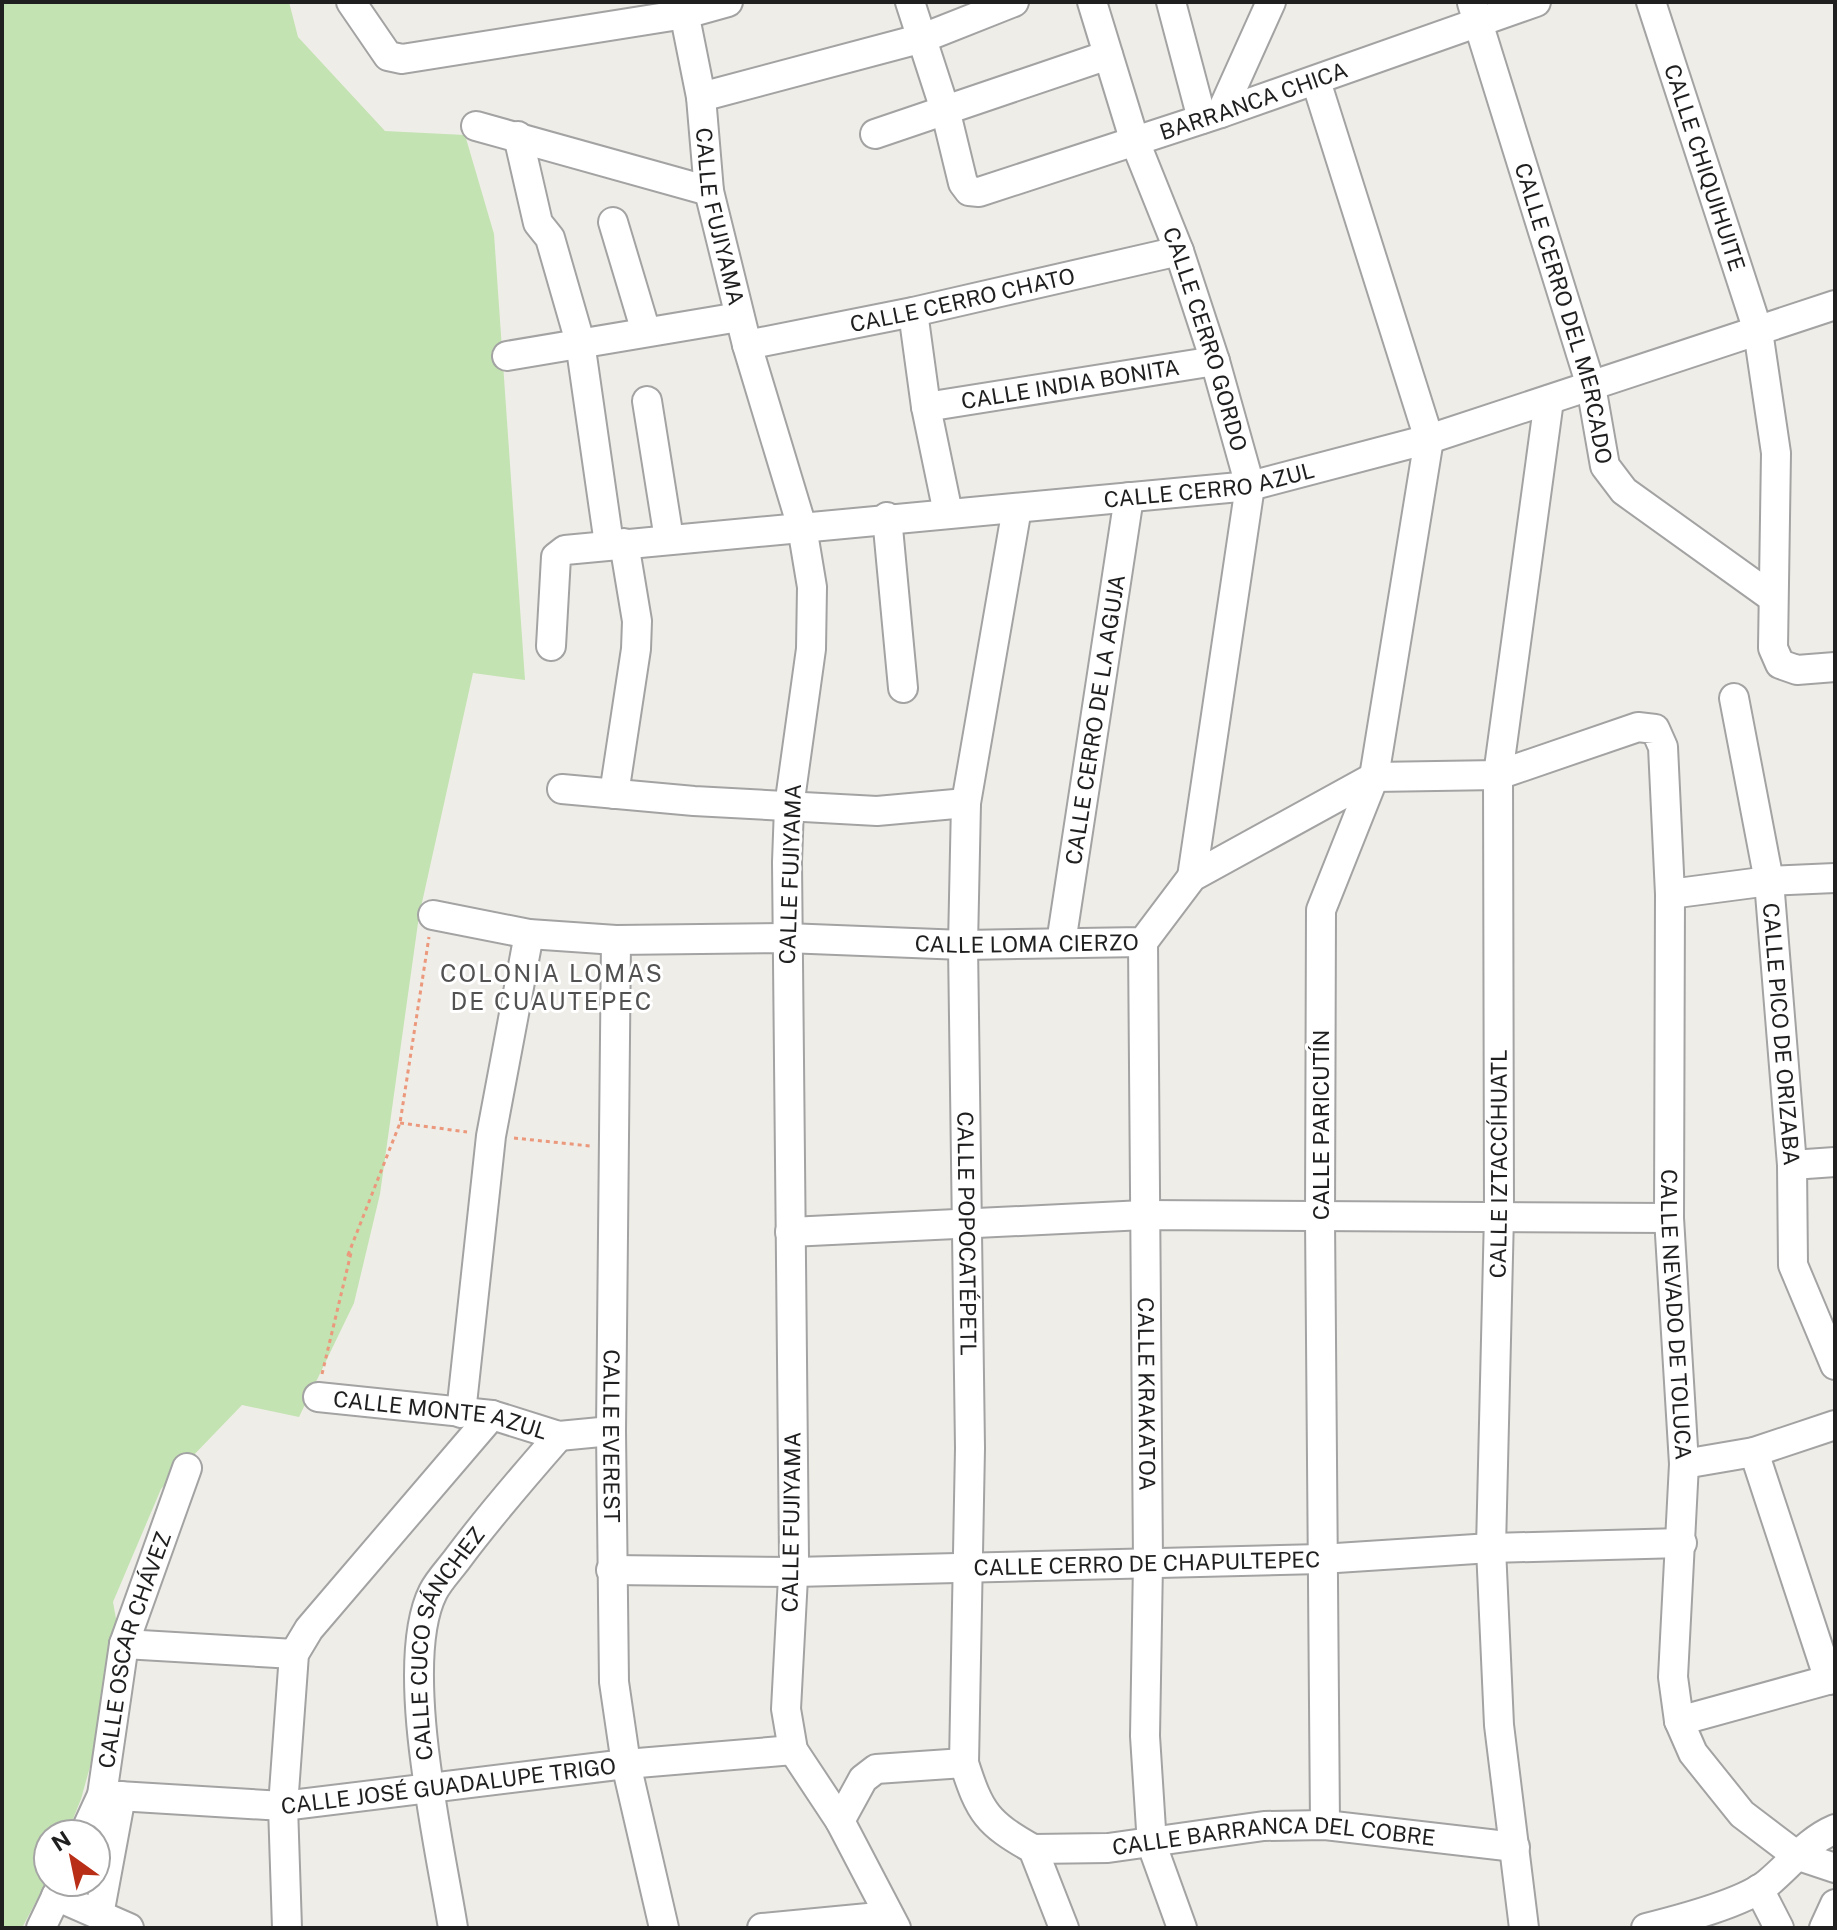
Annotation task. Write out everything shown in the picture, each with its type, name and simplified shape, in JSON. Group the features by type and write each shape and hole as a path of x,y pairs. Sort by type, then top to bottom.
{"street":[{"path":"351,2 388,56 402,59 728,2"},
{"path":"910,2 946,113"},
{"path":"701,97 923,38 1014,2"},
{"name":"CALLE CERRO GORDO","path":"1092,2 1134,139 1179,251 1215,361 1250,486 1192,877"},
{"path":"1171,2 1212,116"},
{"path":"1212,116 1271,2"},
{"name":"BARRANCA CHICA","path":"946,113 963,183 969,191 979,192 1316,81 1475,11 1536,2"},
{"name":"CALLE CHIQUIHUITE","path":"1651,2 1758,331"},
{"name":"CALLE FUJIYAMA","path":"683,8 701,97 709,191 739,317 802,527 812,587 811,649 789,807 786,938 794,1572 786,1709 793,1750"},
{"name":"CALLE CERRO DEL MERCADO","path":"1475,11 1591,386 1605,466 1624,491 1773,598"},
{"path":"875,134 946,113 1108,55"},
{"path":"1316,81 1429,439"},
{"path":"476,126 709,191"},
{"path":"518,136 538,223 550,238 580,342 636,635 614,794"},
{"path":"613,222 646,332"},
{"name":"CALLE CERRO CHATO","path":"747,345 913,312 1179,251"},
{"name":"CALLE CERRO AZUL","path":"551,646 560,552 887,517 1250,486 1429,439 1835,305"},
{"path":"913,312 926,407 948,513"},
{"path":"507,356 739,317"},
{"path":"1758,331 1776,453 1773,648 1780,664 1797,670 1835,667"},
{"name":"CALLE INDIA BONITA","path":"926,407 1215,361"},
{"name":"CALLE IZTACCÍHUATL","path":"1524,1928 1499,1725 1491,1548 1499,1215 1498,775 1549,400"},
{"path":"647,401 669,539"},
{"name":"CALLE PARICUTÍN","path":"1325,1825 1321,1559 1325,1505 1321,1441 1321,910 1374,777 1429,439"},
{"name":"CALLE CERRO DE LA AGUJA","path":"1061,943 1129,497"},
{"name":"CALLE POPOCATÉPETL","path":"1017,508 966,803 963,945 970,1567 964,1763 975,1798 996,1829 1033,1849"},
{"path":"887,517 903,688"},
{"name":"CALLE PICO DE ORIZABA","path":"1734,698 1769,881 1792,1165 1793,1265 1835,1365"},
{"name":"CALLE LOMA CIERZO","path":"433,915 529,934 616,940 786,938 963,945 1143,942 1192,877 1374,777 1498,775 1638,727 1655,729"},
{"name":"CALLE NEVADO DE TOLUCA","path":"1655,729 1663,747 1670,894 1669,1218 1684,1464 1673,1677 1679,1721 1693,1753 1742,1814 1796,1855"},
{"path":"562,789 877,811 966,803"},
{"path":"1670,894 1769,881 1835,878"},
{"path":"461,1413 491,1136 529,934"},
{"name":"CALLE EVEREST","path":"616,940 611,1431 614,1682 626,1764 664,1928"},
{"name":"CALLE KRAKATOA","path":"1143,942 1148,1563 1145,1736 1152,1845 1182,1928"},
{"path":"1792,1165 1835,1162"},
{"path":"790,1232 1144,1215 1669,1218"},
{"name":"CALLE MONTE AZUL","path":"318,1397 492,1415 559,1436 611,1431"},
{"path":"287,1928 283,1806 294,1654 319,1617 492,1415"},
{"path":"1684,1464 1754,1452 1835,1425"},
{"name":"CALLE CUCO SÁNCHEZ","path":"453,1928 430,1786 417,1671 419,1640 433,1592 487,1518 559,1436"},
{"path":"1679,1721 1832,1679 1754,1452"},
{"name":"CALLE OSCAR CHÁVEZ","path":"95,1818 112,1795 124,1644 187,1468"},
{"name":"CALLE CERRO DE CHAPULTEPEC","path":"611,1570 794,1572 1321,1559 1491,1548 1682,1543"},
{"path":"124,1644 294,1654"},
{"path":"762,1928 893,1922 840,1821 793,1750"},
{"name":"CALLE JOSÉ GUADALUPE TRIGO","path":"112,1795 283,1806 626,1764 793,1750"},
{"path":"840,1821 863,1779 876,1769 964,1763"},
{"path":"99,1915 112,1795"},
{"name":"CALLE BARRANCA DEL COBRE","path":"1033,1849 1152,1845 1264,1826 1325,1825 1515,1847"},
{"path":"1646,1928 1685,1924 1759,1889 1817,1837 1835,1829"},
{"path":"1033,1849 1064,1928"},
{"path":"1796,1855 1835,1868"},
{"path":"1759,1889 1779,1928"},
{"path":"41,1928 56,1898"},
{"path":"74,1898 99,1915 129,1928"},
{"path":"1824,1928 1835,1904"}],"path":[{"path":"318,1397 351,1253 348,1255 400,1123 433,915"},
{"path":"400,1123 615,1149"}],"green space":[{"path":"2,2 289,2 298,37 385,131 465,135 494,234 525,680 473,673 419,916 380,1194 354,1303 299,1417 242,1405 161,1489 113,1602 122,1652 81,1799 73,1818 32,1818 32,1898 38,1898 22,1928 2,1928"}],"district":[{"name":"COLONIA LOMAS DE CUAUTEPEC","path":"552,988"}]}
